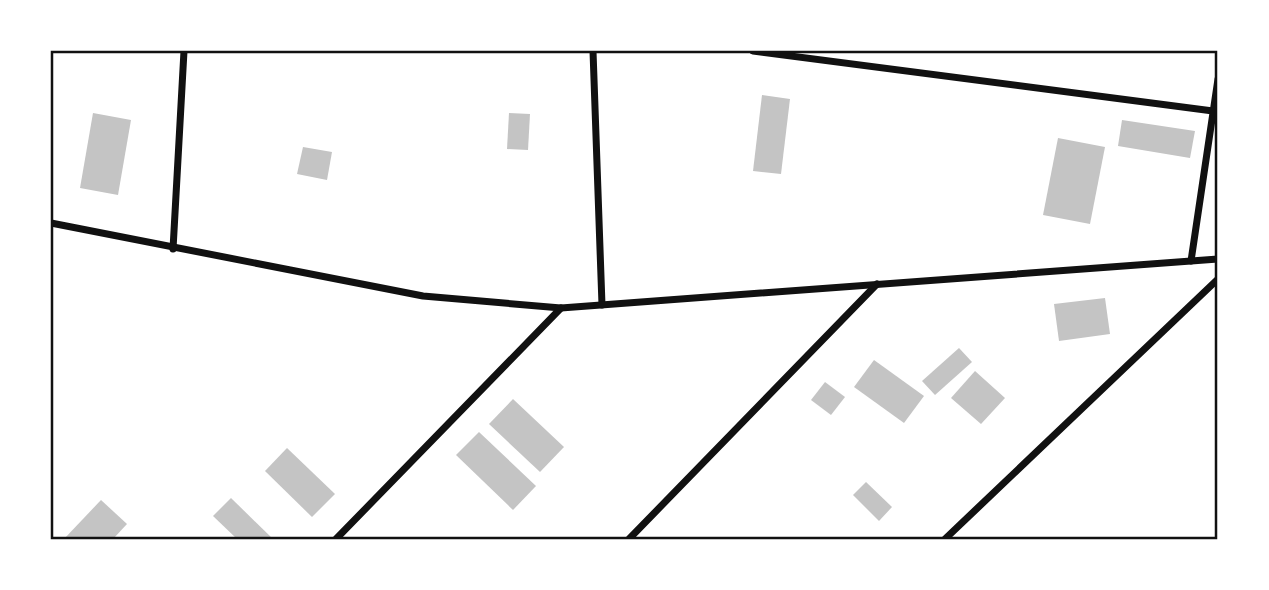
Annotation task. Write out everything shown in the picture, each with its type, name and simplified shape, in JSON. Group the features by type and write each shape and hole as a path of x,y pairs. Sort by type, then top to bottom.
{"street":[{"path":"173,249 184,51"},
{"path":"593,51 602,305"},
{"path":"753,51 1213,111"},
{"path":"1191,261 1218,79"},
{"path":"51,223 423,296 561,308 1218,258"},
{"path":"945,539 1218,279"},
{"path":"629,539 877,284"},
{"path":"336,539 561,308"}],"building":[{"path":"762,95 790,99 781,174 753,171"},
{"path":"93,113 131,120 118,195 80,188"},
{"path":"509,113 530,114 528,150 507,149"},
{"path":"1122,120 1195,131 1190,158 1118,146"},
{"path":"1058,138 1105,147 1090,224 1043,215"},
{"path":"303,147 332,152 327,180 297,174"},
{"path":"1105,298 1110,334 1059,341 1054,304"},
{"path":"959,348 972,362 935,395 922,381"},
{"path":"874,360 924,396 904,423 854,387"},
{"path":"975,371 1005,398 981,424 951,398"},
{"path":"825,382 845,397 831,415 811,400"},
{"path":"513,399 564,447 540,472 489,424"},
{"path":"479,432 536,486 513,510 456,455"},
{"path":"287,448 335,494 312,517 265,471"},
{"path":"866,482 892,507 879,521 853,495"},
{"path":"231,498 273,539 237,539 213,516"},
{"path":"101,500 127,524 113,539 64,539"}]}
